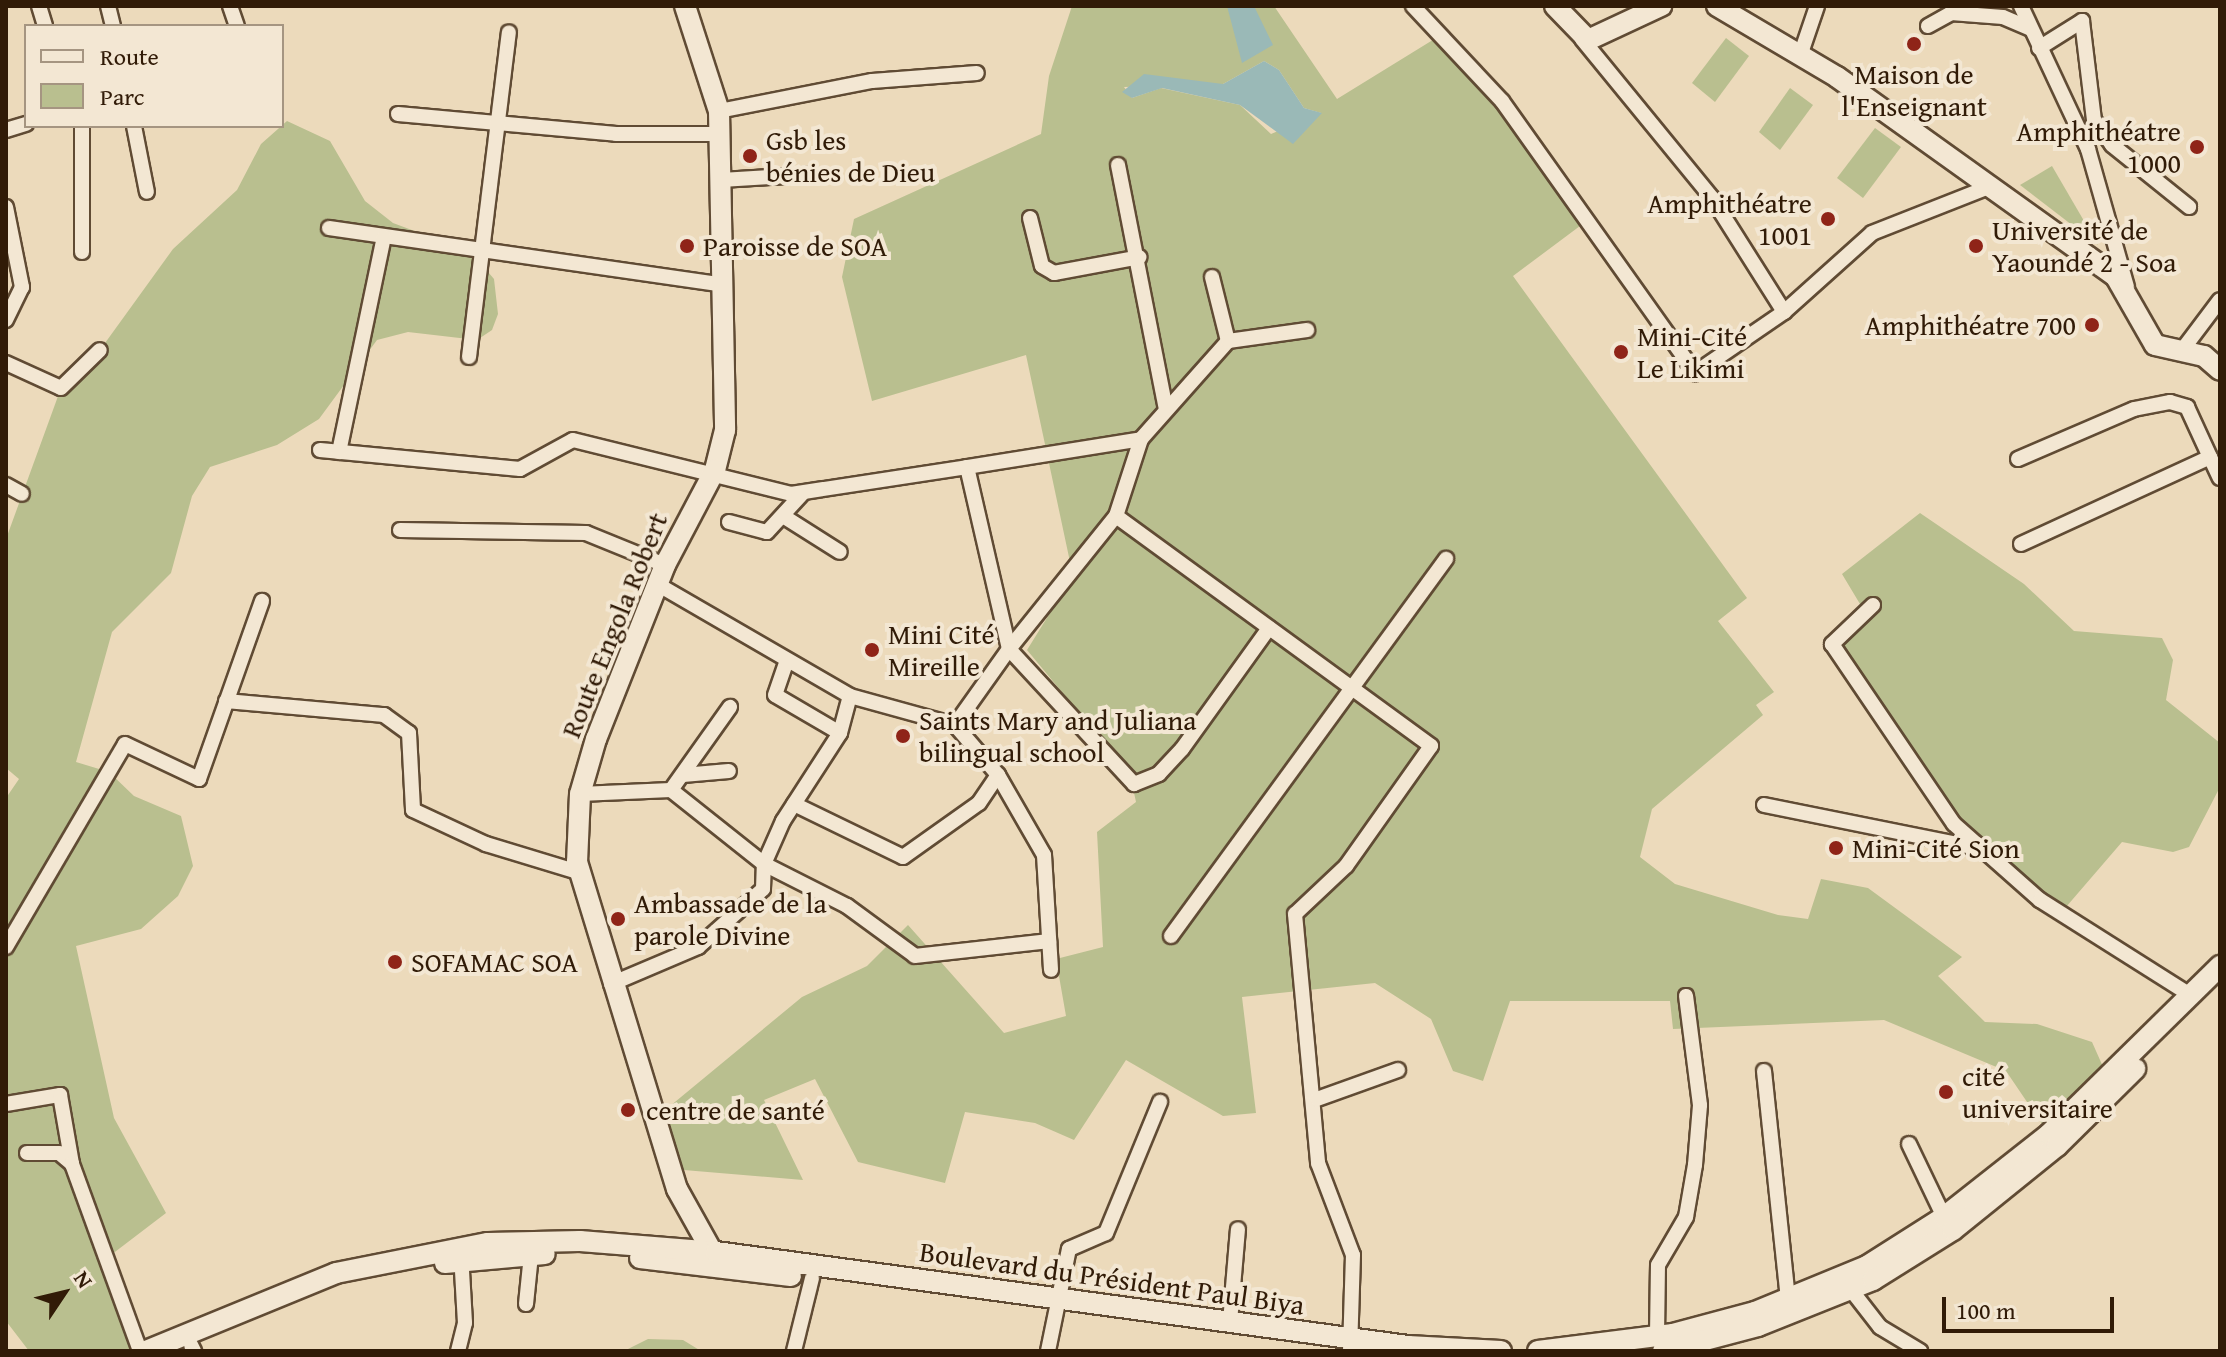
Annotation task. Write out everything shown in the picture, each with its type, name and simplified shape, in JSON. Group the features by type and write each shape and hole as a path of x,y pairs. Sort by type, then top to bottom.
{"main road":[{"name":"Route Engola Robert","path":"685,6 719,111 718,284 725,430 715,470 661,574 580,794 578,872 677,1189 718,1259"},
{"path":"1555,6 1582,39 1661,6"},
{"path":"1717,6 1801,53 2127,287 2155,345 2204,356 2220,370"},
{"path":"1667,1347 1788,1300 1846,1284 1944,1217 2049,1134 2220,966"},
{"path":"1538,1351 1667,1347 1846,1284 1953,1230 2057,1146 2220,985"},
{"path":"146,1351 298,1284 461,1254 580,1241 718,1259"},
{"path":"188,1349 303,1295 461,1254 581,1252 718,1259"},
{"name":"Boulevard du Président Paul Biya","path":"718,1259 812,1278 1230,1322 1352,1347"},
{"name":"Boulevard du Président Paul Biya","path":"718,1259 1352,1347 1501,1351"}],"street":[{"path":"1413,6 1502,101 1695,373 1784,312 1872,233 1989,187"},
{"path":"1801,53 1817,6"},
{"path":"2021,6 2088,149 2127,287"},
{"path":"1928,26 1951,13 2003,17 2031,29"},
{"path":"2039,48 2082,21 2094,120 2112,145 2189,207"},
{"path":"469,357 485,253 497,120 509,32"},
{"path":"1582,39 1712,198 1784,312"},
{"path":"719,111 872,81 977,73"},
{"path":"398,114 497,120 616,134 720,134"},
{"path":"82,128 82,252"},
{"path":"134,128 147,192"},
{"path":"1118,165 1140,257 1166,409"},
{"path":"720,180 804,175"},
{"path":"6,207 22,287 6,320"},
{"path":"1030,218 1042,266 1054,273 1140,257"},
{"path":"329,228 485,253 718,284"},
{"path":"339,452 384,237"},
{"path":"1212,277 1228,341"},
{"path":"2180,353 2220,300"},
{"path":"955,725 1009,649 1116,516 1141,439 1166,409 1228,341 1307,330"},
{"path":"6,363 61,388 100,350"},
{"path":"2018,459 2162,402 2187,407 2220,478"},
{"path":"320,450 520,469 573,440 715,470 802,494 1141,439"},
{"path":"2021,544 2210,457"},
{"path":"967,467 1009,649 1134,784 1159,774 1182,749 1269,628"},
{"path":"6,485 22,494"},
{"path":"729,522 767,532 802,494"},
{"path":"783,516 840,552"},
{"path":"1116,516 1431,746 1346,866 1295,914 1317,1099 1320,1174 1353,1255 1352,1347"},
{"path":"400,530 586,533 661,574 787,660 850,696 955,725 998,775 1044,855 1051,970"},
{"path":"1171,936 1446,559"},
{"path":"6,947 125,744 199,779 262,601"},
{"path":"1873,605 1832,644 1973,847 2060,914 2190,995"},
{"path":"787,660 775,695 840,733"},
{"path":"611,984 718,934 763,889 764,864 794,804 840,733 850,696"},
{"path":"226,701 384,715 409,733 413,810 486,844 578,872"},
{"path":"671,790 730,707"},
{"path":"683,775 729,771"},
{"path":"794,804 903,857 979,803 998,775"},
{"path":"580,794 671,790 764,864 847,906 915,956 1049,941"},
{"path":"1764,805 1973,847"},
{"path":"1667,1347 1658,1265 1686,1217 1695,1165 1700,1105 1686,996"},
{"path":"1317,1099 1398,1070"},
{"path":"1764,1071 1788,1300"},
{"path":"6,1104 60,1095 72,1164 140,1351"},
{"path":"1048,1351 1069,1249 1106,1233 1160,1102"},
{"path":"1909,1144 1944,1217"},
{"path":"27,1153 59,1153 72,1164"},
{"path":"1230,1322 1238,1229"},
{"path":"458,1351 461,1254"},
{"path":"526,1304 531,1255"},
{"path":"794,1351 812,1278"},
{"path":"1846,1284 1880,1327 1920,1351"}],"green space":[{"path":"1072,6 1274,6 1337,99 1436,38 1466,62 1588,220 1513,276 1747,598 1718,621 1774,692 1756,705 1763,715 1652,809 1640,857 1675,884 1778,915 1808,919 1821,879 1868,888 1962,957 1938,976 1985,1022 2037,1024 2092,1042 2104,1069 2057,1146 2006,1071 1884,1020 1673,1029 1670,1001 1510,1001 1483,1081 1453,1071 1431,1019 1375,983 1242,997 1256,1113 1223,1116 1126,1060 1074,1140 1035,1123 965,1112 945,1183 858,1162 815,1079 764,1100 803,1180 672,1169 658,1116 802,997 867,966 908,925 1004,1033 1066,1016 1056,959 1103,947 1097,832 1136,802 1130,774 1027,650 1073,576 1026,355 872,401 842,277 854,219 1041,134 1049,76","holes":["1264,61 1279,70 1304,108 1321,113 1271,134 1240,105 1161,88 1132,98 1124,87 1223,84"]},
{"path":"1726,38 1749,56 1715,102 1692,83"},
{"path":"1790,88 1813,105 1780,150 1759,132"},
{"path":"287,121 330,141 365,201 393,223 471,252 494,279 498,314 492,330 477,340 408,332 377,340 319,419 277,445 210,467 192,496 171,573 112,632 76,762 109,772 134,796 181,816 193,866 178,896 141,929 76,946 114,1118 166,1213 107,1258 141,1351 29,1351 6,1321 6,798 19,779 6,768 6,539 61,388 100,350 173,249 237,190 261,144 279,128 284,128"},
{"path":"1875,128 1901,147 1863,198 1837,178"},
{"path":"2052,166 2098,245 2020,185"},
{"path":"1920,513 2024,584 2074,631 2162,638 2173,660 2166,700 2220,743 2220,787 2189,847 2173,852 2122,842 2060,914 1978,852 1832,644 1872,605 1860,604 1842,574"},
{"path":"648,1339 683,1340 701,1351 624,1351"}],"water":[{"path":"1227,6 1254,6 1273,45 1242,63"},
{"path":"1264,61 1279,70 1304,108 1322,113 1293,144 1240,105 1162,88 1132,98 1122,92 1144,74 1223,84"}],"place":[{"name":"Maison de l'Enseignant","path":"1914,44"},
{"name":"Amphithéatre 1000","path":"2197,147"},
{"name":"Gsb les bénies de Dieu","path":"750,156"},
{"name":"Amphithéatre 1001","path":"1828,219"},
{"name":"Paroisse de SOA","path":"687,246"},
{"name":"Université de Yaoundé 2 - Soa","path":"1976,246"},
{"name":"Amphithéatre 700","path":"2092,325"},
{"name":"Mini-Cité Le Likimi","path":"1621,352"},
{"name":"Mini Cité Mireille","path":"872,650"},
{"name":"Saints Mary and Juliana bilingual school","path":"903,736"},
{"name":"Mini-Cité Sion","path":"1836,848"},
{"name":"Ambassade de la parole Divine","path":"618,919"},
{"name":"SOFAMAC SOA","path":"395,962"},
{"name":"cité universitaire","path":"1946,1092"},
{"name":"centre de santé","path":"628,1110"}]}
